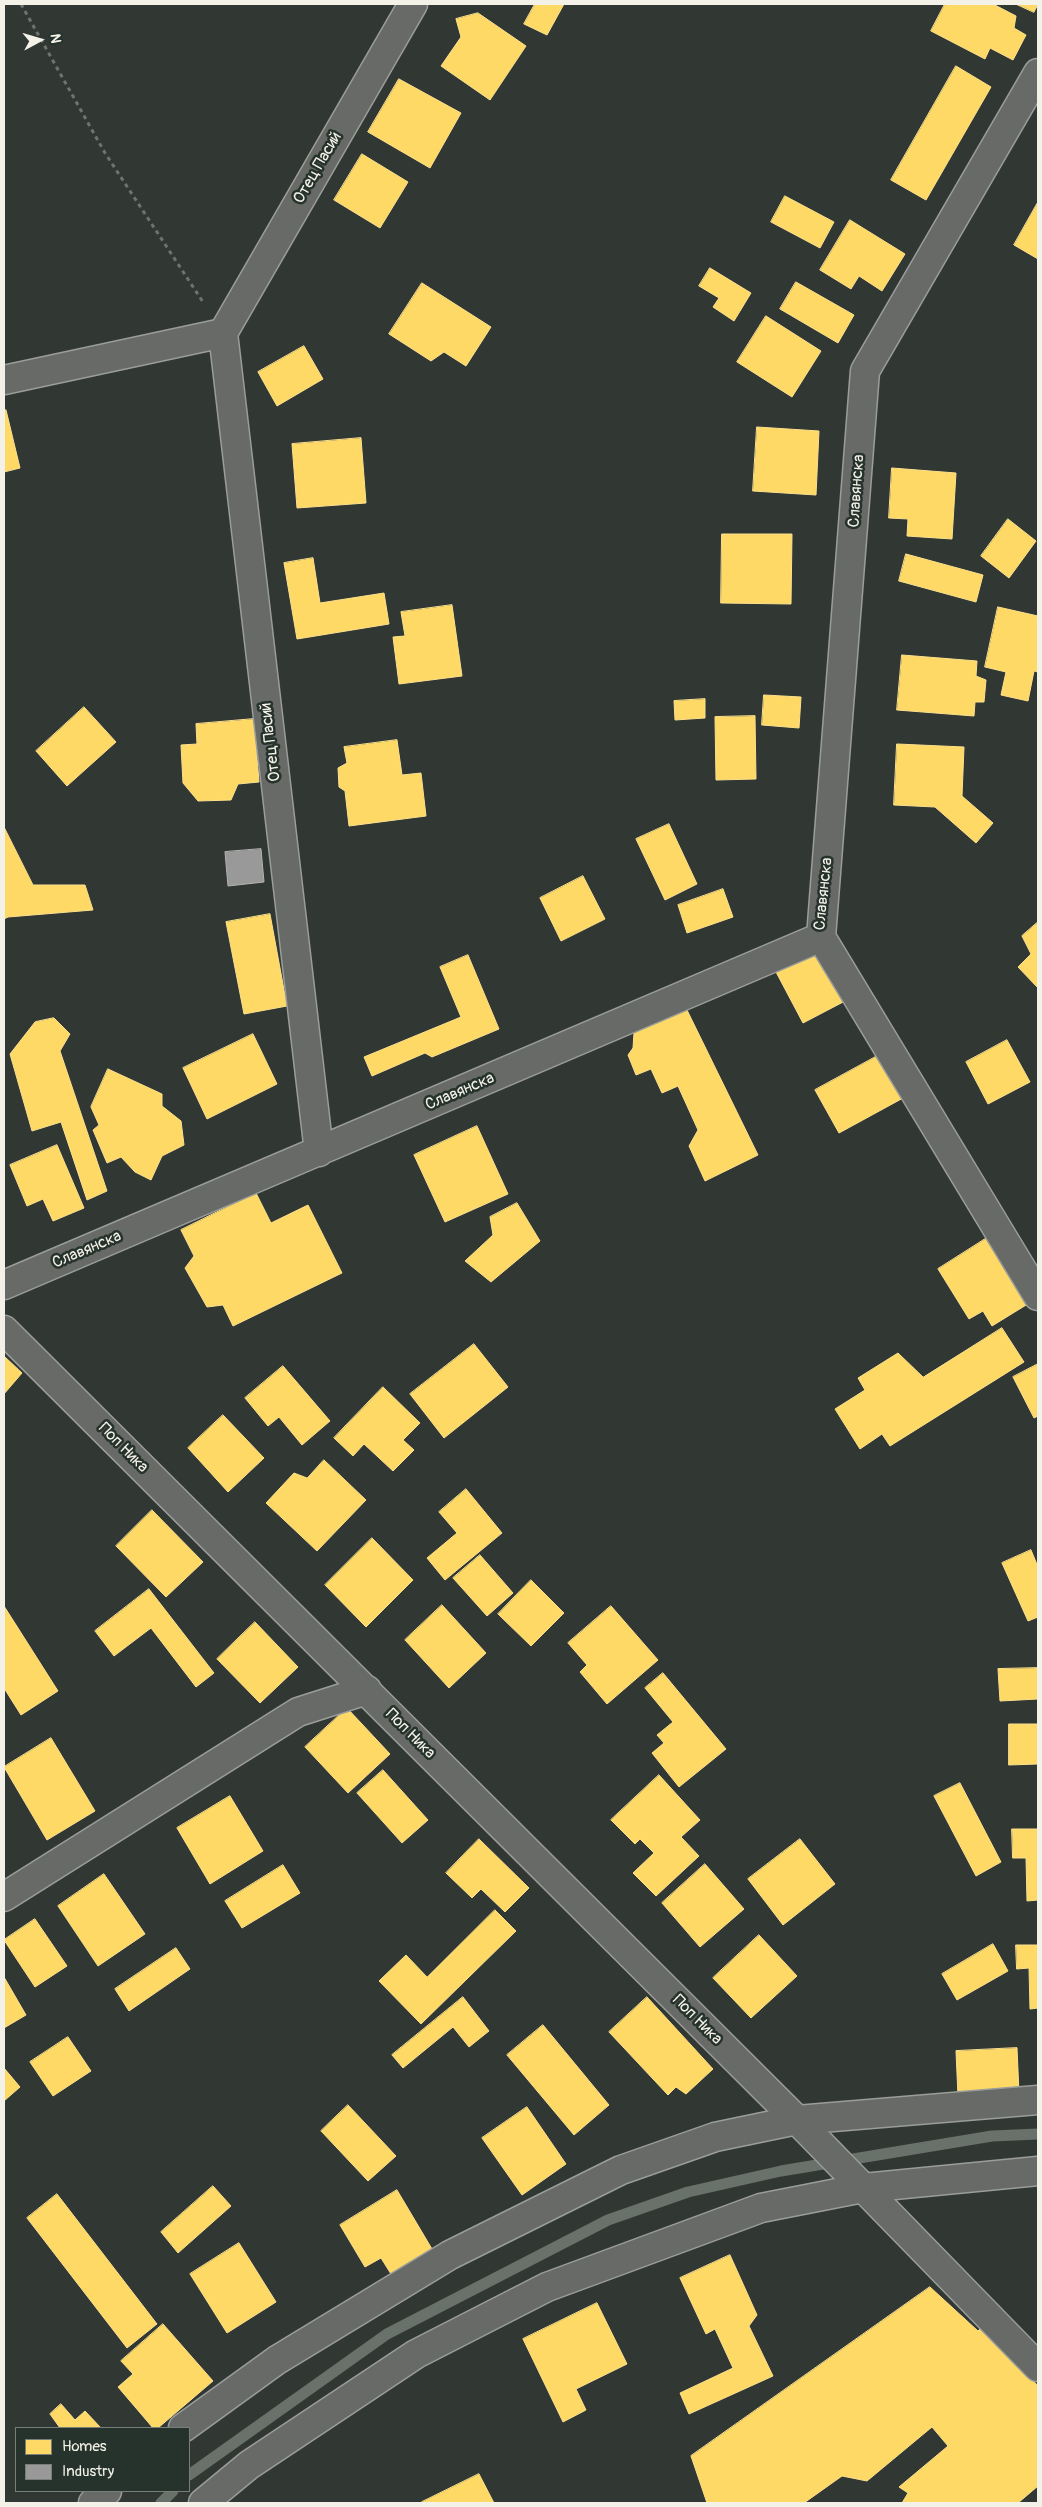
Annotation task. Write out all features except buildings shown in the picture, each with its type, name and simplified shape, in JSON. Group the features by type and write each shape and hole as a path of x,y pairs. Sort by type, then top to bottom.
{"street":[{"name":"Отец Пасий","path":"320,1152 223,332 413,4"},
{"name":"Славянска","path":"4,1285 822,937 865,371 1038,73"},
{"path":"4,380 223,332"},
{"path":"822,937 1038,1296"},
{"name":"Поп Ника","path":"4,1330 806,2130 1038,2368"},
{"path":"4,1897 298,1712 367,1690"},
{"path":"184,2427 277,2360 450,2255 621,2170 715,2137 806,2130 1038,2100"},
{"path":"204,2503 250,2465 416,2354 548,2287 761,2208 856,2181 1038,2170"},
{"path":"93,2503 106,2492"}],"path":[{"path":"20,4 105,153 223,332"}],"waterway":[{"path":"190,2474 387,2334 608,2220 688,2192 781,2171 992,2136 1038,2134"},
{"path":"161,2503 172,2492"}]}
